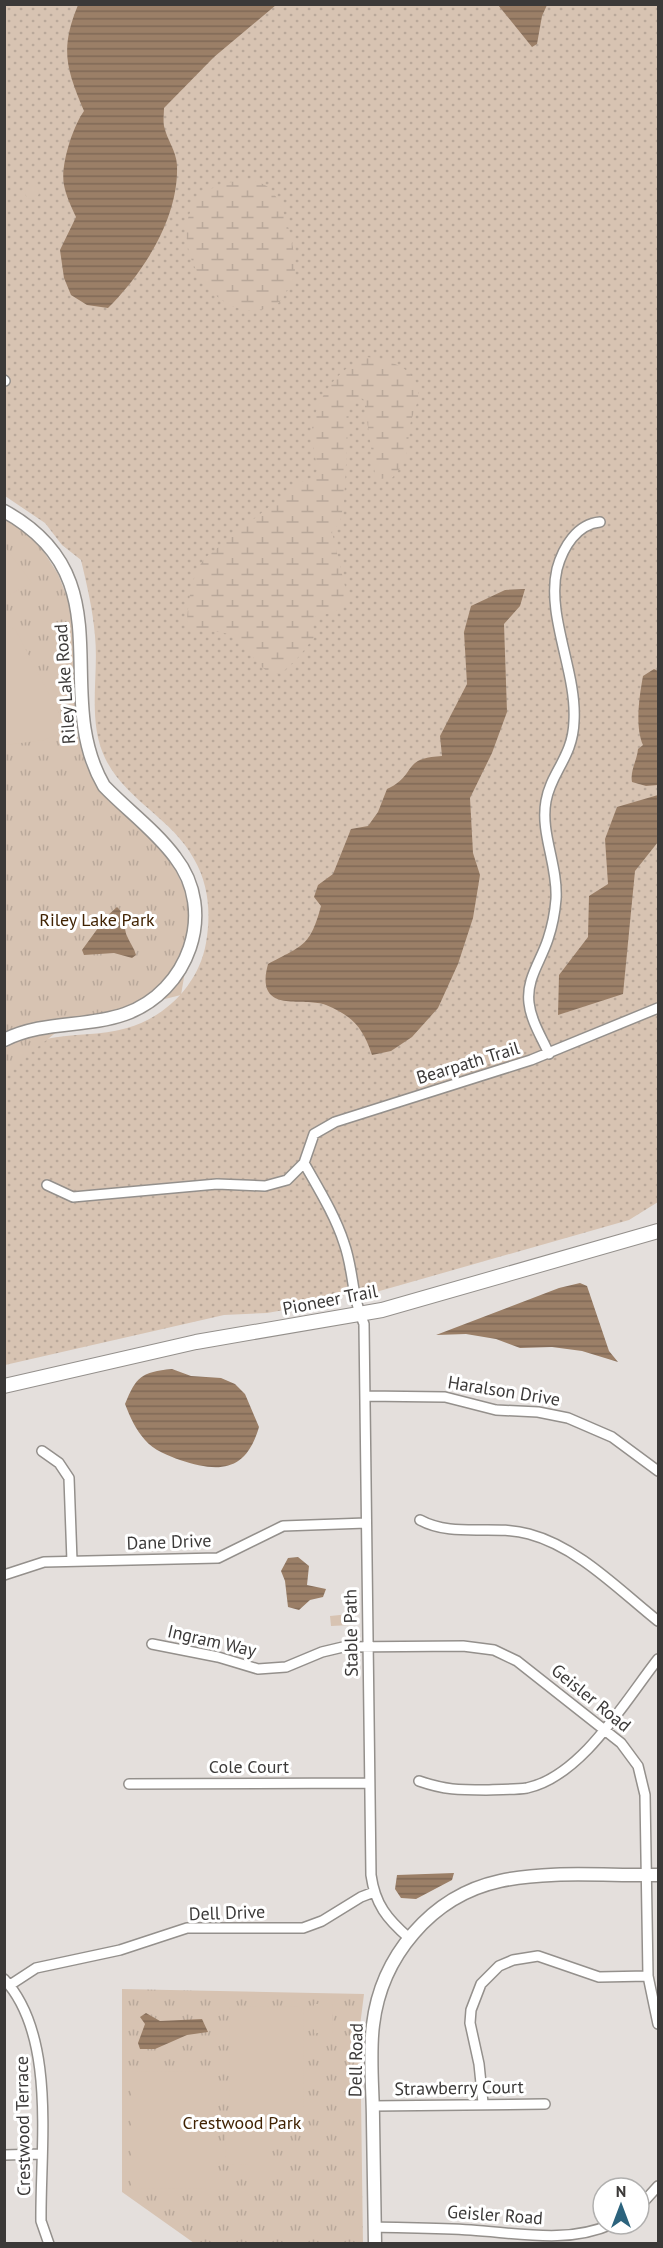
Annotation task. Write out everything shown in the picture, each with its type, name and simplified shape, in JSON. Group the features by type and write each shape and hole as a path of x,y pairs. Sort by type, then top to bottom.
{"main road":[{"name":"Pioneer Trail","path":"4,1386 196,1342 360,1315 602,1249 658,1231"}],"street":[{"name":"Riley Lake Road","path":"4,510 34,531 50,548 72,586 81,630 86,738 89,756 96,773 104,786 176,857 193,892 195,912 192,941 182,967 171,984 149,1002 123,1015 37,1028 4,1040"},
{"path":"549,1054 533,1017 528,993 530,981 548,939 556,900 554,859 545,826 546,799 571,745 575,715 555,587 561,556 569,542 586,525 600,522"},
{"name":"Bearpath Trail","path":"304,1163 314,1134 335,1122 549,1054 658,1008"},
{"path":"47,1185 73,1197 217,1184 265,1186 287,1180 304,1163 344,1240 351,1265 352,1293 360,1315"},
{"name":"Stable Path","path":"360,1315 364,1324 371,1875 374,1892 383,1913 409,1938"},
{"name":"Haralson Drive","path":"365,1396 445,1396 496,1410 560,1416 584,1422 612,1437 658,1471"},
{"path":"42,1451 59,1463 69,1478 72,1561"},
{"path":"420,1520 441,1528 510,1530 548,1540 580,1560 658,1621"},
{"name":"Dane Drive","path":"4,1575 44,1562 218,1558 283,1526 366,1523"},
{"name":"Ingram Way","path":"152,1644 258,1669 286,1667 333,1648 368,1647"},
{"name":"Geisler Road","path":"368,1647 463,1646 494,1650 517,1661 604,1729 631,1754 643,1779 653,1875 648,1976 658,2024"},
{"path":"418,1781 445,1790 529,1787 561,1774 574,1764 604,1729 658,1659"},
{"name":"Cole Court","path":"129,1784 369,1783"},
{"name":"Dell Road","path":"375,2244 372,2045 376,2006 388,1971 409,1938 438,1910 478,1888 499,1881 539,1877 653,1875"},
{"name":"Dell Drive","path":"7,1982 36,1968 120,1950 186,1928 303,1928 322,1922 361,1897 374,1892"},
{"path":"483,2103 479,2064 470,2029 471,2010 481,1984 500,1966 513,1960 538,1956 599,1977 648,1976"},
{"name":"Crestwood Terrace","path":"7,1982 28,2016 36,2037 40,2063 41,2221 50,2244"},
{"name":"Strawberry Court","path":"373,2106 545,2104"},
{"path":"4,2155 41,2154"},
{"name":"Geisler Road","path":"375,2227 418,2227 562,2236 591,2232"}],"green space":[{"path":"5,5 658,5 658,1202 629,1220 369,1294 347,1294 335,1301 267,1313 224,1315 5,1365 5,1058 46,1039 127,1028 155,1016 167,1007 188,985 202,958 208,932 208,900 199,869 185,845 124,786 105,758 96,729 94,627 81,560 62,545 45,523 5,496"},
{"path":"255,181 269,188 281,206 292,244 295,267 292,283 279,303 270,308 257,310 233,306 212,292 196,271 188,246 188,221 198,200 220,185"},
{"path":"32,185 37,187 39,192 37,197 32,199 27,197 25,192 27,187"},
{"path":"366,357 394,364 410,373 415,380 418,399 405,459 392,478 378,479 375,474 364,400 360,397 354,398 349,408 344,502 340,522 332,532 348,599 335,612 314,617 312,629 314,638 285,670 270,673 235,637 220,632 193,631 187,621 194,579 206,557 299,483 311,478 317,471 312,429 318,406 337,377"},
{"name":"Riley Lake Park","path":"5,517 26,532 44,552 58,574 69,602 76,630 78,736 86,765 105,797 163,843 195,912 181,995 68,1023 5,1073"},
{"path":"5,547 32,583 5,597"},
{"path":"8,626 15,629 68,730 44,740 5,745 4,629"},
{"path":"350,1614 351,1625 331,1626 330,1616"},
{"name":"Crestwood Park","path":"122,1989 364,1994 360,2026 363,2243 194,2243 122,2192"},
{"path":"314,2004 332,2004 333,2033 314,2033"},
{"path":"230,2006 304,2007 303,2112 229,2112"},
{"path":"212,2071 212,2188 131,2189 131,2072"},
{"path":"225,2130 270,2130 270,2173 248,2173 248,2164 226,2165"}],"shaded area":[{"path":"78,5 276,5 214,57 164,108 164,126 177,165 172,205 166,224 146,261 108,308 87,305 71,295 64,278 60,250 76,217 67,197 63,177 72,136 84,111 69,70 67,47 72,20"},
{"path":"498,5 547,5 542,16 537,44 532,47"},
{"path":"525,589 520,606 504,624 507,712 492,753 470,798 473,853 480,875 473,918 458,964 438,1008 412,1037 391,1051 372,1055 361,1030 343,1014 326,1005 284,1001 274,997 268,991 266,980 268,964 297,948 309,937 321,906 314,897 318,885 333,874 351,829 368,826 378,812 387,789 397,784 414,764 429,757 442,756 440,736 467,684 464,632 471,606 505,590"},
{"path":"654,669 658,671 658,785 646,786 632,782 632,778 638,749 643,745 638,721 643,676"},
{"path":"658,795 658,842 635,871 623,994 558,1015 559,975 588,937 589,896 608,884 605,839 617,807"},
{"path":"117,907 124,917 127,936 136,955 132,958 114,953 84,955 82,950 106,917"},
{"path":"580,1283 587,1286 609,1351 618,1362 582,1351 552,1347 520,1348 496,1339 466,1334 436,1335 559,1288"},
{"path":"172,1369 191,1376 221,1378 235,1384 245,1394 259,1427 247,1453 239,1461 219,1467 194,1464 161,1452 148,1444 142,1436 125,1404 129,1395 137,1382 146,1374"},
{"path":"298,1557 309,1566 307,1585 326,1589 323,1597 310,1600 299,1610 288,1607 285,1581 281,1571 288,1558"},
{"path":"454,1873 452,1880 416,1899 401,1898 395,1889 397,1875"},
{"path":"146,2013 160,2021 202,2019 208,2032 187,2035 155,2049 140,2049 138,2043 145,2024 140,2017"}]}
